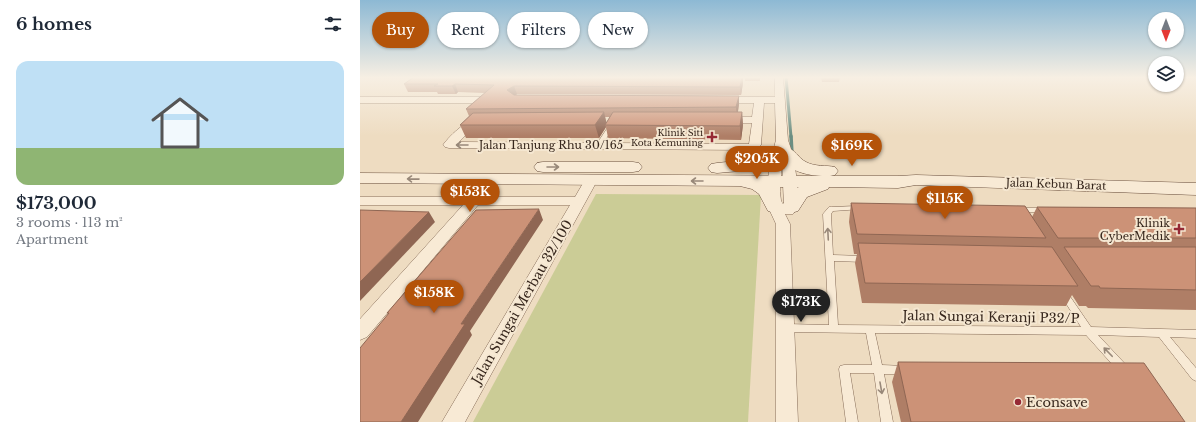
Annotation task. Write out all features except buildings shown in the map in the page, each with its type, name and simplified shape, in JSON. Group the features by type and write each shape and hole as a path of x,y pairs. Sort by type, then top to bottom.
{"main road":[{"path":"736,181 791,160 803,168 834,177"},
{"path":"360,166 717,168 782,164"},
{"name":"Jalan Kebun Barat","path":"782,164 834,177 898,182 916,180 1196,189"},
{"path":"360,178 736,181 763,187 771,198 783,207 805,190 834,177"}],"street":[{"path":"780,97 787,422"},
{"path":"360,100 480,100"},
{"path":"713,100 780,100"},
{"path":"717,120 757,120 759,100"},
{"name":"Jalan Tanjung Rhu 30/165","path":"492,121 472,123 449,145 751,147 755,145 757,120"},
{"path":"599,121 618,121"},
{"name":"Jalan Sungai Merbau 32/100","path":"453,422 591,181"},
{"path":"360,332 474,201"},
{"path":"363,203 580,201"}],"lane":[{"path":"599,145 618,121"},
{"path":"834,328 827,214 831,209 865,208"},
{"path":"1015,213 1053,211"},
{"path":"829,258 875,259"},
{"path":"1060,288 1088,331 1130,373 1112,372"},
{"name":"Jalan Sungai Keranji P32/P","path":"786,328 1088,331 1196,334"},
{"path":"870,328 887,422"},
{"path":"1162,334 1196,376"},
{"path":"852,422 844,369 917,370"}],"green space":[{"path":"596,194 761,195 748,422 473,422"}],"waterway":[{"path":"788,97 791,137"},
{"path":"791,136 792,154"}],"place":[{"name":"Klinik Siti Kota Kemuning","path":"712,137"},
{"name":"Klinik CyberMedik","path":"1179,229"},
{"name":"Econsave","path":"1018,402"}]}
